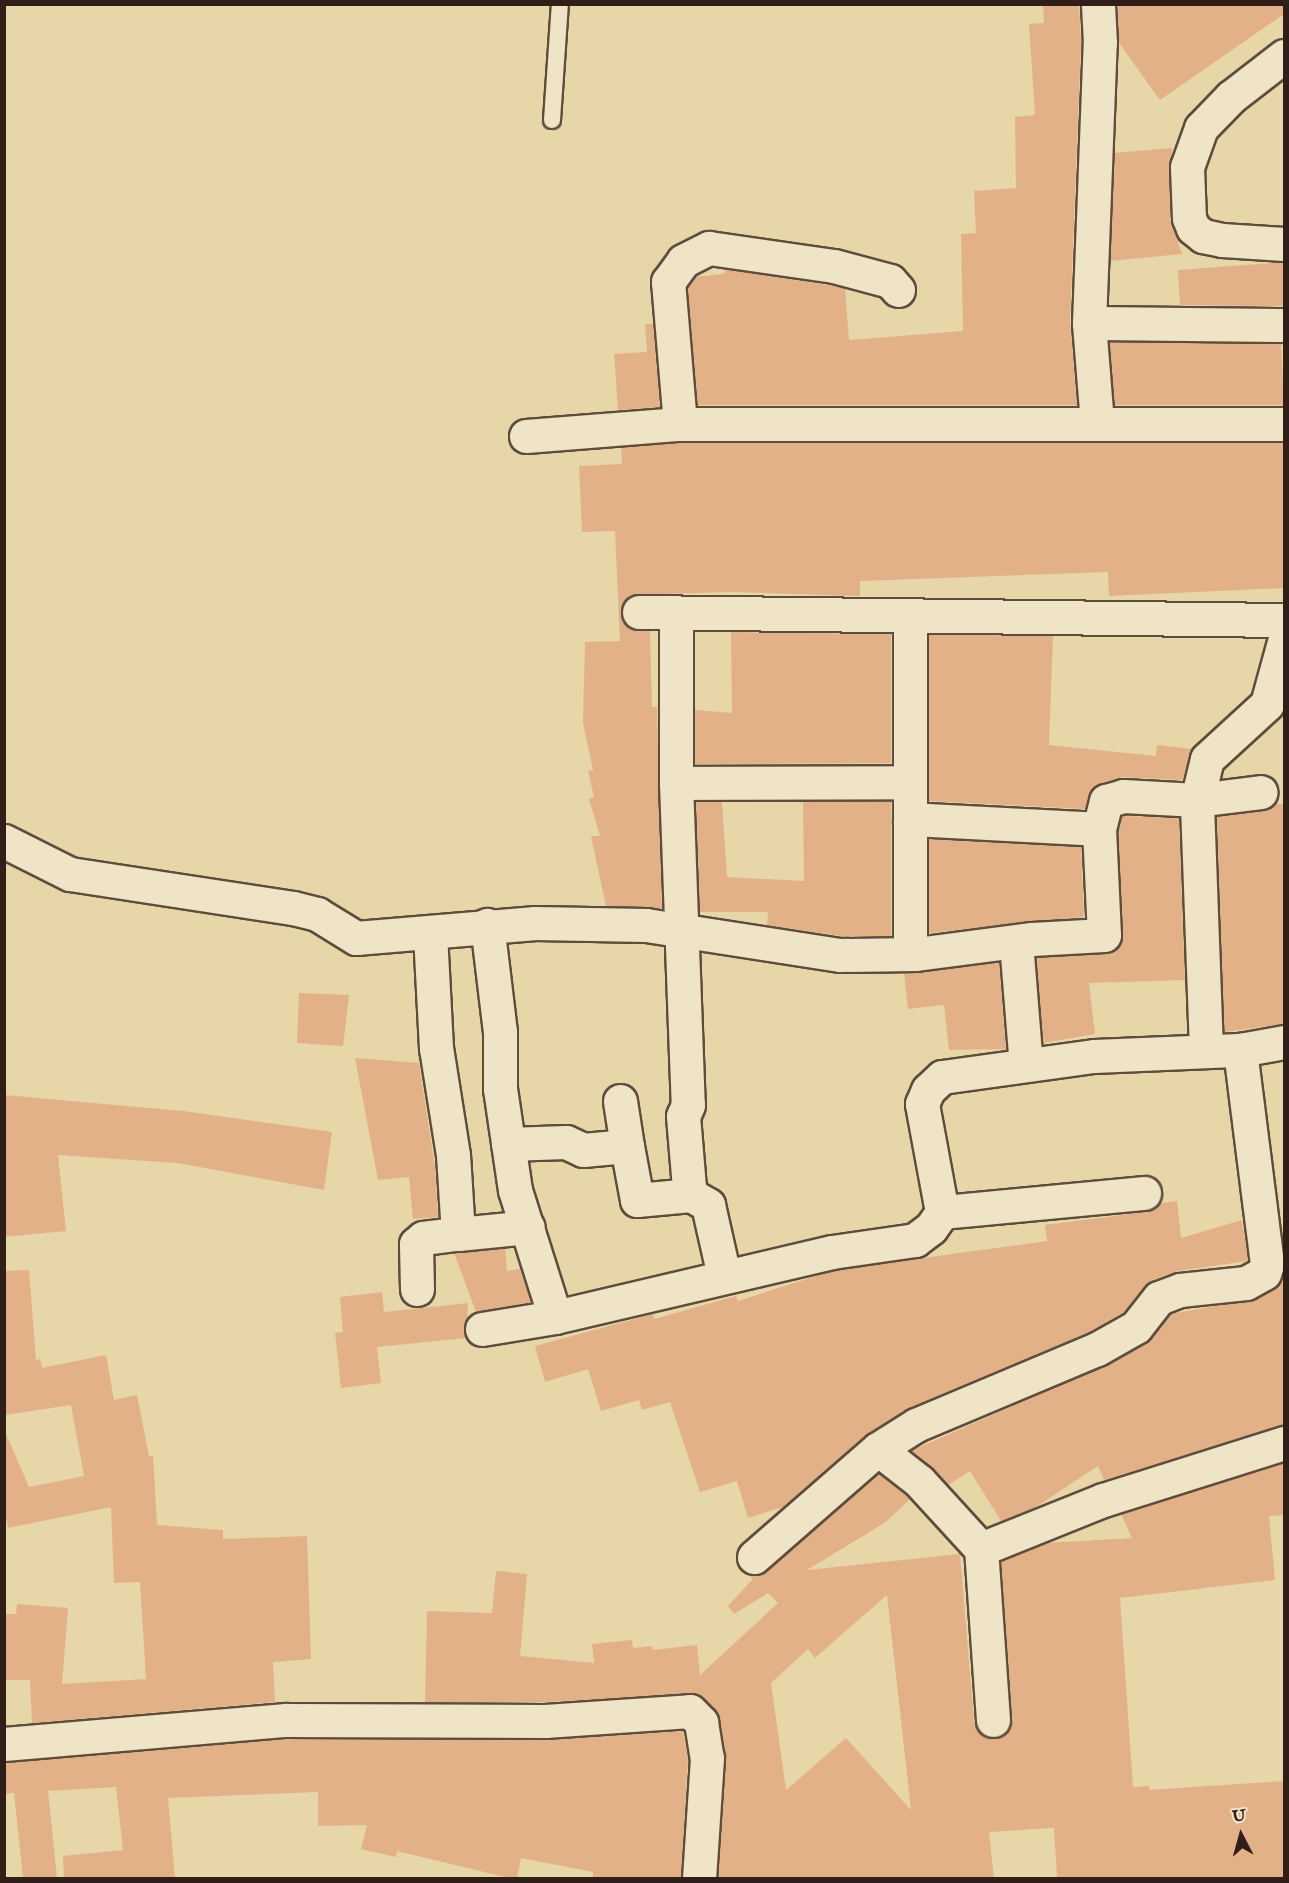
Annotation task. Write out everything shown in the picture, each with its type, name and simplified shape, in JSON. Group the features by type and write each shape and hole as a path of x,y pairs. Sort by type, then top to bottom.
{"street":[{"path":"1097,423 1089,323 1100,43 1098,4"},
{"path":"1284,56 1231,97 1201,128 1187,166 1189,218 1193,228 1203,236 1222,240 1284,244"},
{"path":"680,424 668,282 683,261 709,248 834,266 890,281 898,290"},
{"path":"1089,323 1284,325"},
{"path":"526,436 680,424 1284,424"},
{"path":"639,612 1284,620"},
{"path":"676,613 676,783 688,1106 683,1116 691,1196"},
{"path":"910,616 908,782 910,954"},
{"path":"1206,1050 1202,1018 1197,800 1207,759 1267,704 1284,642"},
{"path":"676,783 908,782"},
{"path":"4,841 70,874 293,908 317,914 356,938 430,934 487,925 557,923 682,928 840,955 910,954 1104,935 1098,829 1103,804 1112,797 1197,800 1261,792"},
{"path":"910,819 1098,829"},
{"path":"487,925 508,1144 516,1190 555,1317"},
{"path":"430,934 436,1048 453,1155 458,1234"},
{"path":"1016,942 1026,1065"},
{"path":"482,1329 555,1317 832,1252 915,1240 932,1228 942,1212 924,1132 924,1098 942,1077 1094,1056 1240,1050 1284,1042"},
{"path":"754,1557 878,1449 959,1405 1097,1349 1136,1327 1159,1298 1180,1290 1246,1282 1264,1273 1267,1264 1240,1050"},
{"path":"620,1101 637,1200 691,1196 708,1205 724,1276"},
{"path":"508,1144 566,1142 583,1150 627,1146"},
{"path":"942,1212 1144,1193"},
{"path":"417,1289 416,1244 423,1238 528,1227"},
{"path":"981,1549 1103,1500 1284,1443"},
{"path":"878,1449 919,1481 981,1549 993,1719"},
{"path":"4,1744 286,1720 545,1721 690,1711 701,1722 707,1758 699,1878"}],"lane":[{"path":"552,120 560,4"}],"building":[{"path":"1043,4 1079,4 1081,43 1070,322 1077,405 697,405 687,287 695,277 724,274 727,269 845,288 849,340 963,331 961,234 976,233 974,191 1016,188 1015,117 1035,115 1029,24 1044,23"},
{"path":"1117,4 1284,4 1284,14 1160,100 1119,43"},
{"path":"1172,148 1170,219 1182,254 1110,261 1114,153"},
{"path":"1284,262 1284,306 1180,305 1178,270"},
{"path":"645,324 653,324 660,407 618,410 614,354 647,352"},
{"path":"1109,342 1281,344 1284,405 1114,405"},
{"path":"681,443 1284,443 1284,588 1109,596 1108,572 860,581 860,596 730,592 630,595 623,603 622,621 630,628 650,631 652,707 657,707 662,908 606,906 591,836 600,836 589,799 594,797 588,771 593,770 583,723 585,642 620,641 615,531 582,532 579,466 622,464 621,447"},
{"path":"731,632 891,634 891,763 695,764 695,710 732,713"},
{"path":"929,634 1053,636 1049,745 1156,756 1157,745 1192,749 1182,780 1124,777 1101,783 1092,788 1085,809 929,801"},
{"path":"803,801 891,801 891,936 841,936 767,925 768,912 700,912 695,802 722,802 727,877 804,881"},
{"path":"1275,804 1284,804 1284,1024 1224,1032 1216,816 1263,811"},
{"path":"1122,816 1179,818 1185,980 1089,983 1095,1034 1043,1043 1036,958 1105,954 1121,943 1118,831"},
{"path":"929,839 1081,847 1084,917 929,933"},
{"path":"999,962 1006,1049 949,1050 944,1005 908,1009 904,973"},
{"path":"299,993 349,995 343,1046 297,1043"},
{"path":"355,1058 419,1063 435,1168 438,1217 413,1219 409,1177 378,1180"},
{"path":"4,1095 183,1111 332,1132 324,1190 178,1163 58,1155 66,1231 4,1237"},
{"path":"1177,1201 1181,1238 1242,1220 1248,1261 1178,1271 1152,1280 1124,1312 1089,1332 906,1409 866,1435 783,1507 748,1518 737,1481 700,1492 670,1402 642,1410 639,1400 601,1411 588,1369 545,1382 535,1346 653,1314 654,1319 736,1296 738,1301 835,1270 1047,1241 1045,1225 1146,1212 1160,1203"},
{"path":"505,1248 507,1271 520,1269 531,1302 476,1312 454,1253"},
{"path":"29,1270 36,1360 40,1359 42,1368 106,1355 114,1400 137,1395 149,1456 153,1456 157,1525 223,1530 223,1539 307,1536 311,1659 273,1662 275,1702 32,1723 30,1680 4,1680 4,1614 16,1614 17,1604 68,1608 62,1684 146,1679 140,1582 114,1583 111,1507 8,1528 4,1509 4,1429 29,1487 84,1476 71,1405 4,1415 4,1271"},
{"path":"1284,1271 1284,1425 1104,1480 1098,1466 1036,1507 1001,1521 970,1471 948,1485 911,1451 1106,1365 1146,1343 1170,1314 1255,1299 1274,1289"},
{"path":"382,1292 384,1312 468,1303 466,1338 377,1347 381,1383 341,1388 335,1333 343,1332 340,1297"},
{"path":"1284,1462 1284,1515 1269,1516 1275,1580 1120,1598 1133,1787 1149,1786 1149,1790 1284,1781 1284,1878 1057,1878 1054,1828 989,1832 994,1878 718,1878 726,1755 719,1718 697,1694 544,1702 425,1702 427,1611 492,1613 496,1571 527,1574 520,1656 594,1663 592,1644 632,1640 633,1648 652,1646 653,1650 697,1645 700,1675 778,1603 768,1593 734,1614 728,1606 753,1579 750,1576 766,1571 879,1473 910,1499 886,1522 807,1570 960,1554 974,1721 984,1737 995,1739 1010,1729 1012,1719 1001,1561 1046,1543 1132,1538 1121,1514","holes":["887,1595 911,1810 846,1738 786,1790 771,1683 808,1649 815,1658"]},
{"path":"683,1731 688,1759 681,1878 593,1878 593,1872 521,1858 517,1878 509,1878 397,1851 396,1857 361,1849 367,1825 318,1826 318,1792 168,1798 175,1878 64,1878 63,1856 123,1850 116,1787 48,1791 57,1878 23,1878 14,1793 4,1794 4,1763 287,1739 545,1740"}]}
